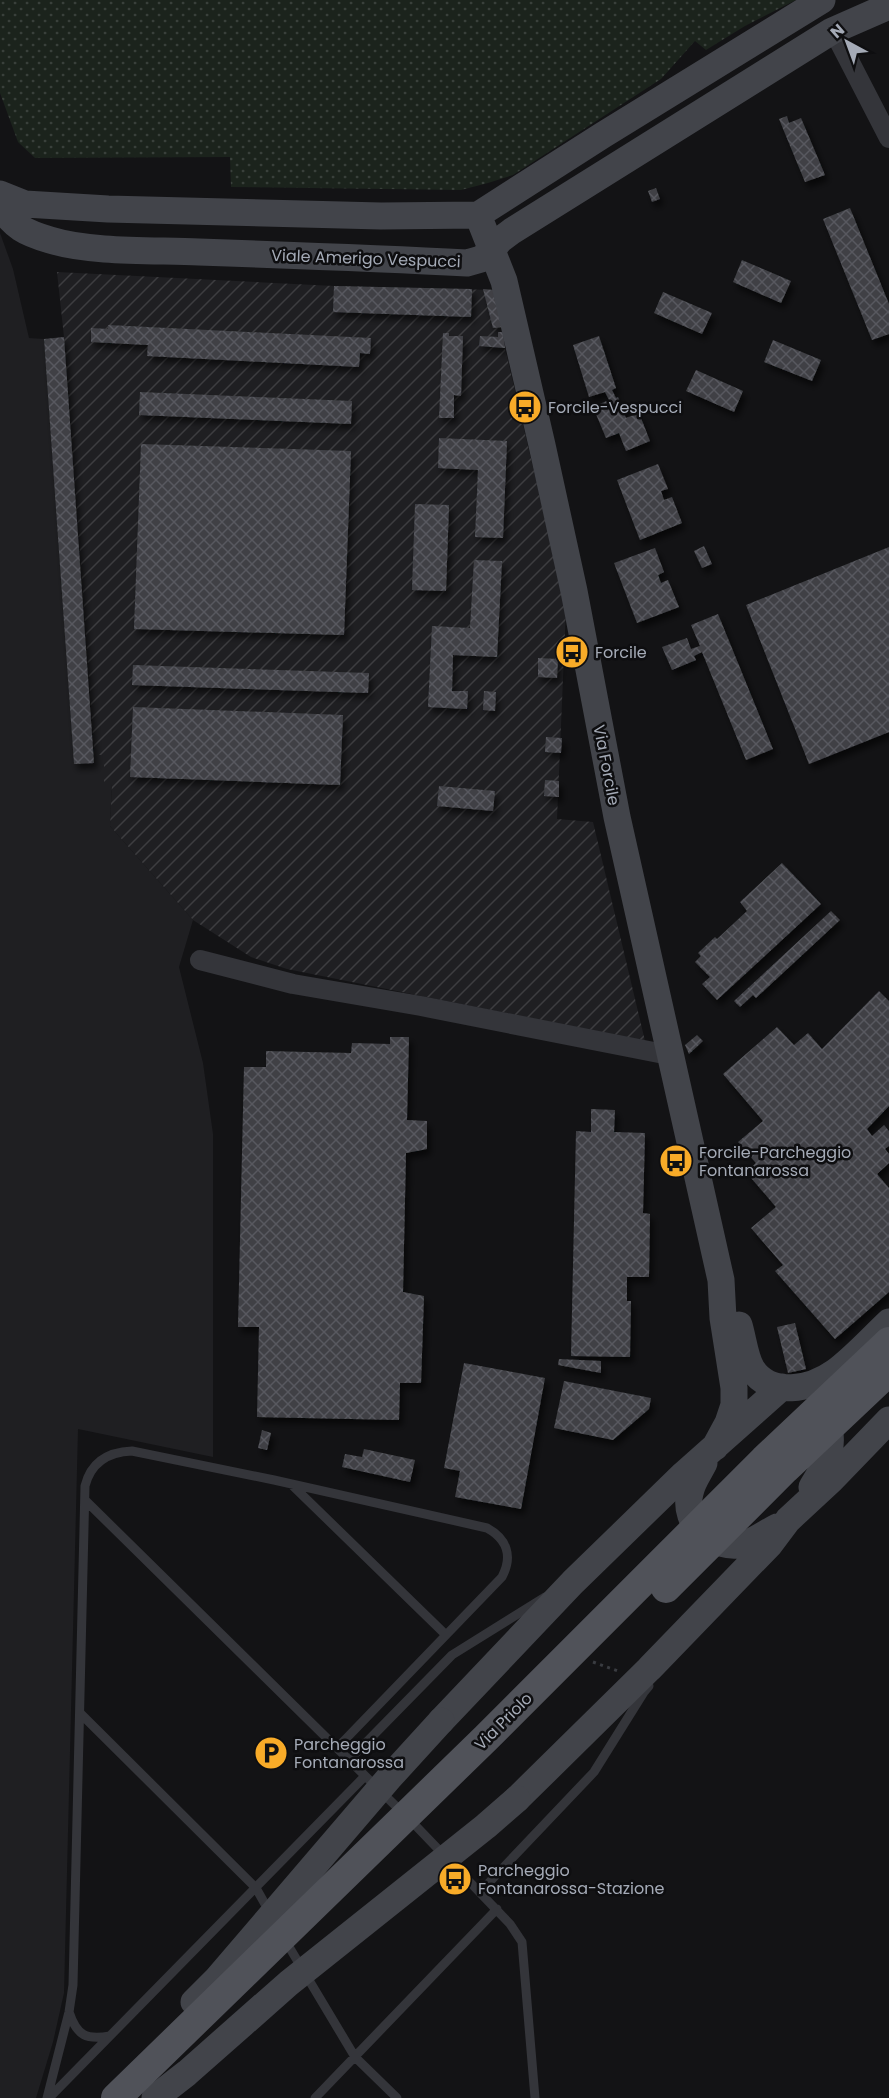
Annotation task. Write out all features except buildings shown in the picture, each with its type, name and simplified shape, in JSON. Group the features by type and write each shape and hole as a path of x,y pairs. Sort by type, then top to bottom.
{"main road":[{"name":"Via Priolo","path":"116,2098 486,1738 764,1460 889,1342"},
{"name":"Via Priolo","path":"145,2098 785,1469 889,1371"}],"street":[{"path":"0,194 24,204 108,209 381,216 478,215 817,2 889,138"},
{"name":"Viale Amerigo Vespucci","path":"0,205 10,221 21,229 53,241 101,248 467,263 481,259 512,231 832,32 867,14 889,6"},
{"path":"603,135 621,164"},
{"path":"101,248 94,241 93,222 99,214 108,209"},
{"name":"Via Forcile","path":"478,215 504,281 574,591 617,817 721,1280"},
{"path":"379,258 381,216"},
{"path":"200,960 293,984 422,1006 669,1055"},
{"path":"721,1280 737,1317 750,1367 764,1381 775,1386 775,1397"},
{"path":"721,1280 723,1318 734,1388 734,1405 728,1423 690,1491 688,1503 690,1513 693,1522 704,1535 716,1542 732,1545 746,1543 793,1516 889,1420"},
{"path":"99,2098 109,2085 217,1979 389,1778 573,1582 684,1474 775,1397 826,1378 837,1371 889,1322"},
{"path":"155,2098 188,2073 289,1983 517,1799 725,1599 793,1516 825,1468 831,1448 830,1432 822,1418 811,1408 775,1397"}],"lane":[{"path":"48,2098 69,2012 74,1959 85,1486 88,1473 105,1456 118,1451 132,1451 292,1485 487,1528 498,1534 506,1544 508,1566 502,1577 337,1748"},
{"path":"292,1485 446,1635"},
{"path":"85,1500 415,1825 510,1924 522,1942 535,2098"},
{"path":"349,1760 452,1655 532,1604 573,1582"},
{"path":"480,1892 594,1772 644,1692 660,1676"},
{"path":"80,1713 256,1888 289,1948 355,2057 397,2098"},
{"path":"48,2098 365,1776"},
{"path":"407,1833 415,1825"},
{"path":"315,2098 497,1909"},
{"path":"281,1956 297,1939"},
{"path":"69,2012 73,2025 85,2036 96,2038 110,2036"}],"shaded area":[{"path":"0,0 796,0 745,26 706,50 695,41 661,79 513,175 461,190 231,187 230,157 35,158 18,142 0,93"},
{"path":"0,233 13,269 29,338 44,339 74,764 94,763 94,755 104,755 104,783 112,784 110,826 193,920 179,967 203,1063 213,1134 213,1457 78,1429 64,1993 53,2042 36,2098 0,2098"},
{"path":"57,272 334,286 494,290 505,348 566,608 557,819 593,822 645,1041 287,969 251,957 193,920 110,826 112,784 104,784 104,755 94,755 64,337"}],"place":[{"name":"Forcile-Vespucci","path":"525,407"},
{"name":"Forcile","path":"572,652"},
{"name":"Forcile-Parcheggio Fontanarossa","path":"676,1161"},
{"name":"Parcheggio Fontanarossa","path":"271,1753"},
{"name":"Parcheggio Fontanarossa-Stazione","path":"455,1879"}]}
